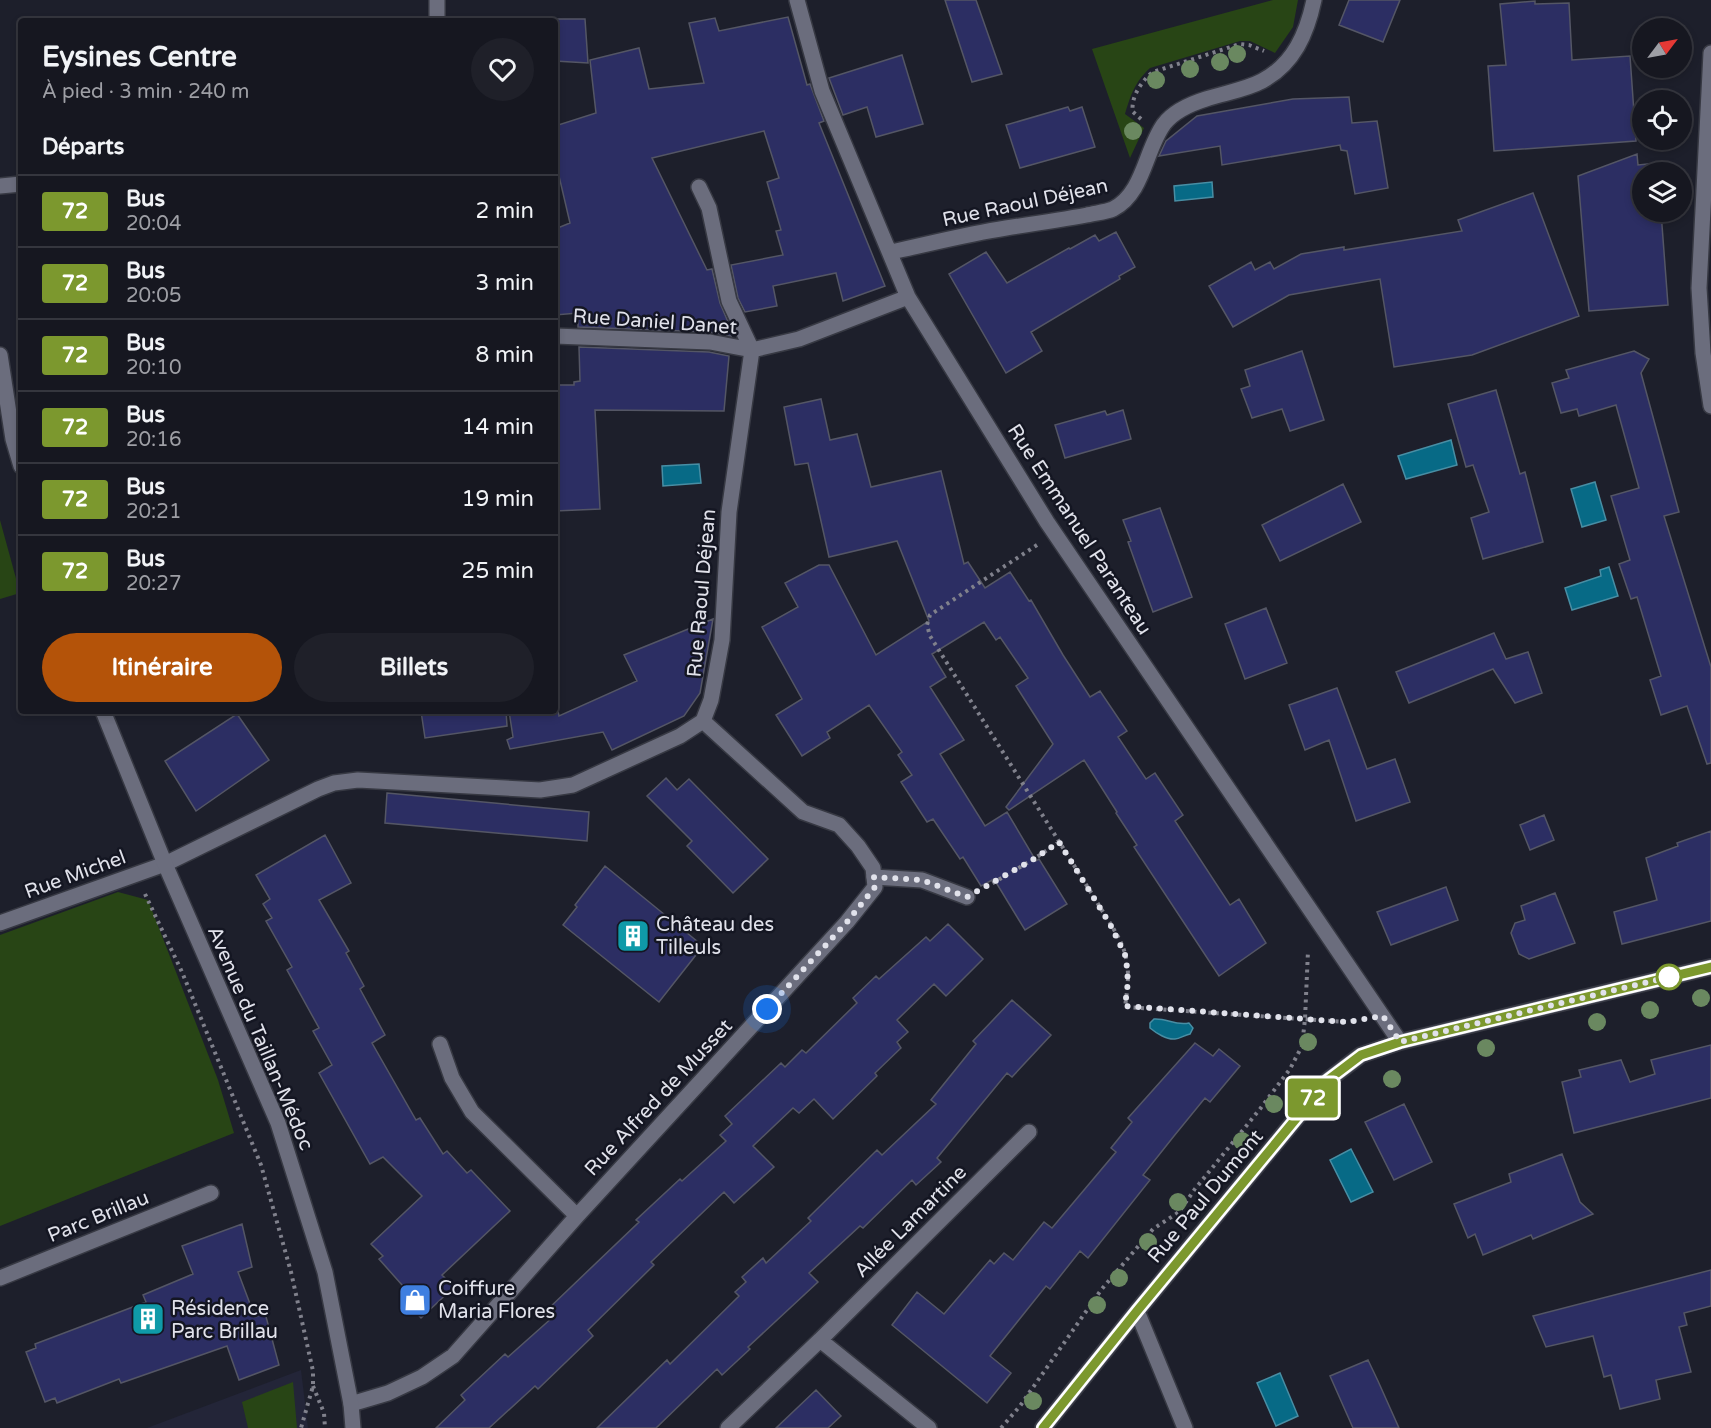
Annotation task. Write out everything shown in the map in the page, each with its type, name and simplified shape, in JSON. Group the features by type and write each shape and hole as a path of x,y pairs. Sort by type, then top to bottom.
{"street":[{"path":"437,0 437,18"},
{"name":"Rue Emmanuel Paranteau","path":"797,0 822,91 908,297 1055,533 1400,1042"},
{"name":"Rue Raoul Déjean","path":"891,252 1003,228 1112,210 1133,190 1164,124 1177,111 1193,103 1261,82 1275,73 1288,60 1301,43 1309,23 1314,0"},
{"path":"1711,53 1699,288 1703,353 1711,406"},
{"path":"0,186 18,184"},
{"path":"699,187 709,208 729,301 752,350 799,339 908,297"},
{"name":"Rue Daniel Danet","path":"558,336 710,342 752,350"},
{"name":"Rue Raoul Déjean","path":"703,721 711,700 722,640 729,512 752,350"},
{"path":"0,355 13,440"},
{"path":"0,412 18,456"},
{"name":"Avenue du Taillan-Médoc","path":"104,714 165,864 279,1123 325,1272 351,1404 353,1428"},
{"path":"165,864 302,796 334,783 358,780 540,790 573,785 680,736 703,721 803,812 839,825 858,846 873,868 874,877 922,880 967,897"},
{"name":"Rue Michel","path":"0,923 165,864"},
{"name":"Rue Alfred de Musset","path":"351,1404 388,1394 422,1377 453,1356 577,1216 847,922 875,887 874,877"},
{"name":"Rue Paul Dumont","path":"1043,1428 1328,1080 1361,1055 1400,1042 1711,967"},
{"path":"440,1044 452,1078 472,1112 577,1216"},
{"name":"Allée Lamartine","path":"728,1428 1029,1132"},
{"name":"Parc Brillau","path":"0,1278 211,1193"},
{"path":"1137,1311 1185,1428"},
{"path":"820,1340 929,1428"}],"path":[{"path":"1055,533 930,615 927,625 930,636 1110,924 1126,957 1128,982 1125,1006 1347,1022 1383,1016"},
{"path":"967,897 1059,842"},
{"path":"136,874 182,972 261,1165 291,1272 313,1371 313,1386 301,1428"},
{"path":"1001,1428 1020,1406 1101,1290 1153,1229 1179,1212 1290,1069 1302,1046 1308,943"},
{"path":"313,1386 324,1413 325,1428"}],"shaded area":[{"path":"301,1370 308,1428 147,1428"}],"green space":[{"path":"1273,0 1298,0 1293,27 1275,53 1250,41 1240,41 1150,68 1145,73 1134,89 1125,114 1144,128 1130,158 1092,49"},
{"path":"0,520 18,586 18,594 0,599"},
{"path":"118,892 148,900 218,1080 234,1133 0,1226 0,935"},
{"path":"293,1382 297,1428 248,1428 242,1402"}],"water":[{"path":"1212,182 1213,197 1175,201 1174,186"},
{"path":"1451,440 1457,465 1406,479 1398,456"},
{"path":"699,464 701,483 663,486 662,466"},
{"path":"1595,482 1606,520 1582,527 1571,489"},
{"path":"1609,567 1618,596 1572,610 1565,588 1601,576 1600,570"},
{"path":"1154,1019 1189,1023 1193,1028 1190,1034 1177,1039 1169,1038 1150,1028 1150,1023"},
{"path":"1351,1149 1373,1192 1351,1202 1330,1160"},
{"path":"1280,1373 1298,1416 1276,1426 1257,1383"}],"building":[{"path":"945,0 976,0 1002,74 972,82"},
{"path":"1349,0 1400,0 1383,42 1339,25"},
{"path":"1535,1 1535,4 1569,3 1572,60 1630,56 1632,141 1494,151 1488,66 1506,65 1500,4"},
{"path":"788,17 807,85 810,84 824,121 819,123 885,286 843,301 836,273 773,286 777,306 745,312 738,298 731,265 783,255 776,231 781,230 767,182 779,178 764,131 652,158 707,270 712,269 720,303 731,329 731,336 710,332 578,327 578,313 558,315 558,228 570,223 558,172 558,125 596,113 590,60 639,48 649,89 704,83 689,23 715,18 719,31"},
{"path":"558,19 585,19 588,63 558,61"},
{"path":"902,55 923,124 876,137 867,107 843,115 829,78"},
{"path":"1349,97 1352,123 1377,121 1388,188 1355,194 1347,151 1341,150 1340,145 1222,165 1220,146 1159,156 1166,141 1197,116 1293,99"},
{"path":"1068,107 1070,111 1082,107 1095,147 1020,168 1006,125"},
{"path":"1637,154 1638,162 1632,162 1632,222 1662,222 1668,305 1589,311 1578,176"},
{"path":"1533,193 1579,316 1472,355 1394,367 1380,279 1289,295 1233,327 1209,286 1251,262 1255,270 1270,262 1274,269 1301,254 1344,247 1344,250 1462,231 1458,220"},
{"path":"1116,232 1135,267 1119,276 1120,279 1031,332 1042,351 1006,373 949,274 986,252 1007,283 1095,235 1099,241"},
{"path":"579,347 709,352 729,356 724,411 595,410 600,509 558,511 558,385 574,385 574,382 580,381"},
{"path":"1302,351 1324,420 1290,431 1282,409 1252,418 1241,389 1250,386 1245,370"},
{"path":"1634,351 1649,359 1641,373 1679,512 1664,516 1711,667 1711,763 1707,764 1687,706 1661,715 1650,680 1661,676 1637,597 1631,599 1619,564 1630,560 1611,496 1639,488 1616,405 1579,416 1577,409 1561,413 1552,383 1569,378 1566,370"},
{"path":"1496,390 1520,474 1525,472 1543,542 1483,559 1471,518 1489,512 1473,465 1466,467 1448,404"},
{"path":"821,399 830,440 857,434 871,487 941,471 964,564 968,562 985,588 1010,572 1029,601 1031,600 1090,697 1100,691 1127,731 1118,737 1146,779 1155,773 1183,815 1175,821 1230,905 1239,899 1266,943 1219,976 1134,847 1137,845 1084,760 1009,810 1006,807 1053,744 1016,686 1028,678 1000,637 996,640 984,622 932,654 946,677 930,687 964,740 940,754 985,826 1007,812 1036,861 1039,859 1067,904 1025,930 994,879 981,886 963,857 960,859 933,819 927,822 901,782 912,775 898,755 902,752 869,705 827,732 830,738 802,756 776,715 802,699 762,627 798,607 785,583 819,565 829,565 876,655 929,621 897,541 829,557 808,463 795,465 784,407"},
{"path":"1123,410 1131,439 1065,458 1055,425 1105,411 1107,415"},
{"path":"1343,484 1361,522 1280,561 1262,525"},
{"path":"1160,508 1192,597 1153,612 1128,542 1131,541 1123,520"},
{"path":"1266,608 1287,663 1245,679 1225,624"},
{"path":"713,619 700,693 684,716 612,750 603,732 510,749 507,740 513,737 509,714 558,714 558,711 559,716 637,681 624,655"},
{"path":"1494,633 1506,659 1528,652 1542,693 1515,703 1493,669 1409,703 1396,672"},
{"path":"1337,688 1367,769 1395,759 1410,802 1356,821 1329,740 1305,750 1289,705"},
{"path":"237,714 269,760 196,811 165,761"},
{"path":"421,714 506,714 507,726 425,738"},
{"path":"666,778 677,790 689,779 768,859 733,893 687,846 692,841 647,796"},
{"path":"387,793 589,812 587,841 385,823"},
{"path":"1544,815 1554,840 1530,850 1520,825"},
{"path":"1711,831 1711,921 1622,944 1614,912 1657,900 1646,858 1678,846 1677,843"},
{"path":"325,835 351,883 319,900 349,951 346,953 364,986 360,989 385,1035 372,1043 416,1120 420,1118 443,1154 447,1151 467,1173 471,1170 510,1211 442,1275 454,1287 421,1318 404,1299 410,1294 379,1259 383,1256 371,1244 422,1196 383,1157 370,1164 319,1073 332,1065 313,1031 319,1028 287,970 292,967 266,921 272,918 263,904 270,899 256,875"},
{"name":"Château des Tilleuls","path":"605,866 703,946 659,1002 563,925 577,907 575,905"},
{"path":"1446,887 1458,920 1391,945 1377,912"},
{"path":"1555,893 1575,943 1529,959 1519,954 1511,933 1515,923 1525,920 1521,906"},
{"path":"948,924 983,959 946,996 934,984 897,1020 908,1032 897,1042 901,1048 875,1073 877,1076 833,1119 814,1099 799,1113 793,1108 753,1146 774,1167 734,1203 724,1192 651,1262 654,1265 588,1330 593,1336 538,1389 535,1386 489,1428 436,1428 465,1400 461,1395 505,1354 508,1357 553,1317 547,1310 639,1222 636,1220 726,1141 720,1135 732,1124 725,1116 781,1063 785,1067 802,1050 806,1053 857,1003 853,998 876,976 879,979 926,937 930,941"},
{"path":"1012,1000 1051,1035 1012,1077 1007,1073 937,1158 941,1162 916,1185 912,1180 863,1228 860,1226 809,1273 818,1282 748,1347 750,1349 722,1375 717,1369 656,1428 597,1428 667,1360 670,1364 739,1296 735,1292 746,1282 742,1277 763,1258 766,1263 811,1221 808,1218 877,1150 882,1155 936,1104 931,1100 976,1044 973,1041"},
{"path":"1195,1043 1213,1056 1219,1049 1240,1066 1210,1102 1205,1098 1143,1175 1150,1180 1088,1258 1080,1251 1050,1289 1046,1286 990,1356 1011,1373 987,1403 892,1325 917,1292 944,1314 990,1260 994,1264 1004,1253 1013,1260 1044,1222 1052,1228 1116,1152 1111,1148 1132,1122 1128,1118"},
{"path":"1711,1045 1711,1098 1574,1133 1562,1082 1581,1077 1579,1070 1621,1060 1630,1082 1655,1074 1651,1060"},
{"path":"1404,1104 1432,1162 1394,1180 1365,1122"},
{"path":"1562,1154 1580,1202 1593,1214 1533,1239 1531,1235 1483,1255 1475,1234 1468,1238 1454,1204 1511,1182 1509,1174"},
{"path":"242,1224 252,1267 238,1272 255,1317 265,1313 279,1365 239,1380 227,1346 121,1383 119,1379 57,1403 55,1398 45,1402 26,1352 36,1348 35,1344 146,1302 143,1295 193,1274 182,1246"},
{"path":"1711,1270 1711,1306 1684,1313 1687,1325 1679,1327 1691,1372 1656,1380 1660,1399 1620,1409 1611,1375 1604,1377 1593,1336 1546,1347 1533,1316"},
{"path":"1368,1360 1399,1428 1353,1428 1330,1376"},
{"path":"816,1390 841,1416 828,1428 776,1428"}],"bus line":[{"name":"72","path":"1043,1428 1328,1080 1361,1055 1400,1042 1711,967"}],"place":[{"name":"Château des Tilleuls","path":"633,936"},
{"name":"Coiffure Maria Flores","path":"415,1300"},
{"name":"Résidence Parc Brillau","path":"148,1319"}],"route":[{"path":"767,1009 847,922 875,887 874,877 922,880 967,897 1059,842 1110,924 1126,957 1128,982 1125,1006 1347,1022 1383,1016 1400,1042 1669,977"}]}
